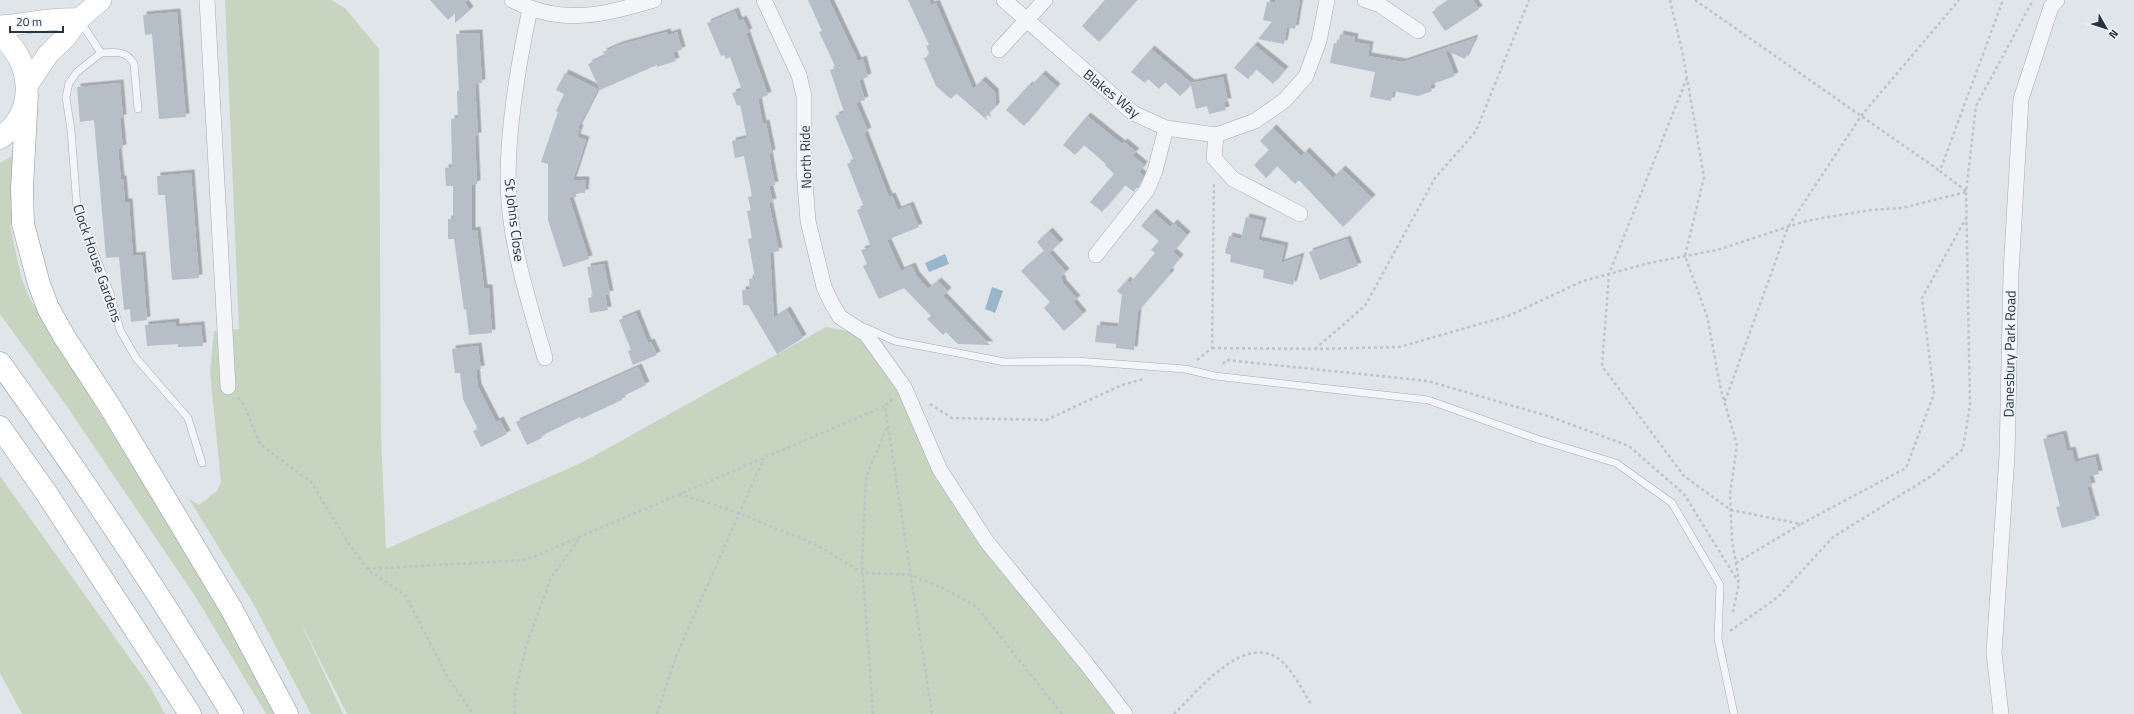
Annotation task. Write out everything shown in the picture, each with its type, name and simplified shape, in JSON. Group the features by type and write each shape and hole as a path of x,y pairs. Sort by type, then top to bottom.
{"main road":[{"path":"0,138 18,118 27,89 49,53 66,37 79,19 101,0"},
{"path":"0,26 22,25 60,18 79,19"},
{"path":"0,35 9,42 19,54 25,68 27,89 22,188 23,224 39,284 48,308 65,338 109,405 232,610 287,714"},
{"path":"0,363 57,442 179,626 232,714"},
{"path":"0,427 47,494 190,714"}],"street":[{"path":"207,0 228,387"},
{"path":"512,0 530,9 555,16 584,16 616,11 654,0"},
{"name":"North Ride","path":"764,0 799,75 804,96 804,170 808,221 824,287 840,317"},
{"name":"Blakes Way","path":"1004,0 1133,113 1166,128 1216,135 1254,121 1285,100 1306,76 1319,41 1327,0"},
{"path":"999,50 1045,0"},
{"path":"1365,0 1380,5 1418,32"},
{"name":"Danesbury Park Road","path":"2001,714 1994,653 2007,455 2011,273 2021,98 2051,7 2057,0"},
{"name":"St Johns Close","path":"530,9 510,130 508,181 512,216 524,286 546,358"},
{"path":"1096,255 1147,190 1155,172 1166,128"},
{"path":"1216,135 1214,158 1233,179 1300,214"},
{"path":"840,317 866,334 904,387 940,470 988,542 1086,662 1126,714"}],"lane":[{"path":"79,19 101,53 118,52 130,57 134,64 138,109"},
{"name":"Clock House Gardens","path":"101,53 77,72 69,83 66,97 72,130 77,208 110,293 120,330 136,358 188,418 202,463"},
{"path":"840,317 895,341 1005,362 1077,361 1185,369 1215,376 1428,400 1537,439 1616,462 1672,503 1720,585 1718,639 1734,714"}],"path":[{"path":"1314,349 1365,306 1435,178 1476,131 1529,0"},
{"path":"1670,0 1687,78 1704,177 1685,256 1707,316 1724,401 1737,445 1730,494 1732,540 1739,583 1731,619"},
{"path":"1695,0 1940,171 1966,192"},
{"path":"1724,401 1788,227 1861,116 1959,0"},
{"path":"1940,171 2003,0"},
{"path":"1729,626 1728,633 1778,597 1833,537 1933,475 1963,448 1970,405 1966,192 1976,106 2033,0"},
{"path":"1687,78 1609,274 1602,366 1684,476 1731,510 1801,524"},
{"path":"1212,348 1214,158"},
{"path":"1185,369 1212,348 1314,349 1399,346 1508,316 1583,282 1609,274 1717,250 1806,221 1870,210 1902,208 1966,192"},
{"path":"1736,563 1801,524 1906,468 1934,394 1922,298 1967,216"},
{"path":"1215,376 1226,360 1428,381 1551,417 1629,446 1684,494 1739,583"},
{"path":"367,569 526,560 885,406 904,387 952,418 1046,420 1122,385 1150,378"},
{"path":"228,387 243,403 260,444 311,482 346,539 367,569 406,596 447,676 473,714"},
{"path":"885,406 932,714"},
{"path":"873,714 863,572 866,476 888,425"},
{"path":"657,714 677,654 764,458"},
{"path":"679,494 739,514 815,544 863,572 911,576 945,589 976,606 1062,714"},
{"path":"515,714 515,694 526,646 548,586 551,578 581,536"},
{"path":"1174,714 1234,658 1246,654 1264,653 1279,659 1311,704"}],"green space":[{"path":"225,0 331,0 345,8 379,49 381,436 386,549 583,462 826,327 866,334 904,387 940,470 1127,714 347,714 300,621 343,714 311,714 253,603 189,499 199,505 217,491 221,482 210,372 214,331 239,329"},
{"path":"14,155 16,225 10,225 21,277 30,299 207,588 275,714 266,714 195,596 66,405 0,314 0,163"},
{"path":"0,476 151,688 165,714 22,714 0,673"}],"water":[{"path":"945,254 949,264 929,272 925,263"},
{"path":"992,287 1003,291 995,313 985,309"}],"building":[{"path":"430,0 468,0 465,3 470,10 455,23 455,13 448,20"},
{"path":"808,0 829,0 858,61 863,59 868,77 859,80 865,100 856,103 868,131 864,133 889,197 892,196 898,210 910,205 919,227 887,240 901,271 912,266 916,275 928,289 938,281 948,291 943,296 990,345 958,344 946,332 943,335 927,319 931,316 904,288 879,299 863,266 867,264 861,250 871,247 857,210 864,207 847,164 854,161 835,116 844,112 830,70 836,68 819,32 822,31"},
{"path":"908,0 929,0 931,5 936,3 973,89 982,80 995,92 996,106 986,117 988,121 956,93 951,99 936,86 924,58 930,55 926,46 929,45"},
{"path":"1105,0 1137,0 1099,42 1082,26"},
{"path":"1275,0 1300,0 1295,29 1287,27 1284,44 1258,39 1272,22 1263,20 1267,2 1275,3"},
{"path":"1450,0 1473,0 1479,9 1445,31 1432,12"},
{"path":"735,11 739,21 743,19 749,32 746,33 768,95 758,99 763,124 766,123 772,153 769,154 775,185 769,186 773,202 769,203 779,251 770,253 774,318 787,310 803,338 777,354 748,305 743,305 742,290 750,289 749,279 755,278 748,239 752,238 747,211 751,210 748,197 752,196 744,156 735,158 732,141 747,138 740,105 737,106 732,93 742,90 730,57 726,59 724,55 721,56 707,23"},
{"path":"177,12 186,117 159,119 152,34 145,35 143,15"},
{"path":"667,32 668,35 677,32 682,50 673,52 676,61 657,67 657,65 600,90 588,64 605,56 603,52 619,45"},
{"path":"479,33 482,83 475,84 478,136 475,136 477,184 472,185 472,231 477,230 484,288 489,288 492,333 469,335 454,239 448,239 448,219 453,219 453,186 446,186 445,168 452,167 451,119 458,118 457,91 459,91 456,34"},
{"path":"1340,34 1355,37 1354,42 1370,45 1368,56 1403,62 1475,38 1465,59 1445,50 1455,76 1430,85 1432,91 1418,96 1393,91 1391,101 1370,97 1375,72 1330,63 1334,43 1338,44"},
{"path":"1254,45 1285,70 1273,84 1256,69 1248,79 1234,68"},
{"path":"1151,49 1191,83 1223,77 1228,102 1224,102 1226,110 1209,114 1207,106 1196,109 1191,85 1180,96 1165,82 1159,89 1148,79 1145,83 1131,72"},
{"path":"565,73 598,89 578,128 580,128 577,137 586,140 573,180 586,180 585,193 576,193 576,197 569,197 589,259 563,267 548,220 548,164 541,162 558,112 556,111 564,94 556,90"},
{"path":"1042,74 1057,87 1024,126 1006,110 1029,85 1031,86"},
{"path":"120,83 123,118 120,118 123,148 118,149 121,179 123,179 125,202 129,202 133,256 142,255 147,320 131,322 130,309 124,310 119,257 106,258 94,120 80,122 77,87"},
{"path":"1087,116 1122,144 1124,142 1136,152 1132,155 1144,165 1139,172 1143,175 1134,192 1125,185 1102,212 1090,202 1114,174 1105,165 1106,164 1084,145 1075,155 1063,145"},
{"path":"1273,128 1301,156 1306,151 1333,178 1342,169 1372,198 1343,227 1299,180 1295,184 1277,166 1266,178 1254,165 1269,150 1260,141"},
{"path":"191,173 199,278 172,280 165,195 158,195 157,176"},
{"path":"1153,212 1170,227 1174,223 1187,235 1173,252 1180,258 1169,271 1171,273 1138,311 1134,350 1116,348 1116,344 1095,342 1097,325 1118,327 1122,295 1117,291 1127,280 1130,283 1155,253 1151,250 1159,241 1141,226"},
{"path":"1246,217 1263,221 1258,240 1285,246 1281,263 1301,256 1293,285 1263,278 1264,270 1230,262 1231,255 1225,253 1229,236 1241,239"},
{"path":"1049,231 1060,243 1049,253 1066,272 1060,277 1063,281 1062,282 1077,299 1073,302 1083,314 1064,331 1044,308 1050,302 1021,271 1044,251 1037,242"},
{"path":"1347,239 1358,266 1320,280 1309,252"},
{"path":"604,264 610,294 605,295 608,310 590,313 588,298 593,297 587,267"},
{"path":"636,313 648,343 651,342 657,355 633,365 628,351 631,350 619,320"},
{"path":"176,322 176,327 201,325 203,346 178,347 178,344 147,346 145,325"},
{"path":"478,346 481,369 476,370 478,387 496,422 500,420 507,434 481,447 473,431 478,429 463,399 460,373 455,373 452,349"},
{"path":"638,367 646,385 621,397 622,400 581,419 580,417 541,436 542,438 527,445 516,422"},
{"path":"2063,434 2067,451 2072,450 2075,462 2095,457 2099,474 2089,476 2092,486 2087,487 2096,519 2062,528 2056,507 2060,506 2043,439"}]}
